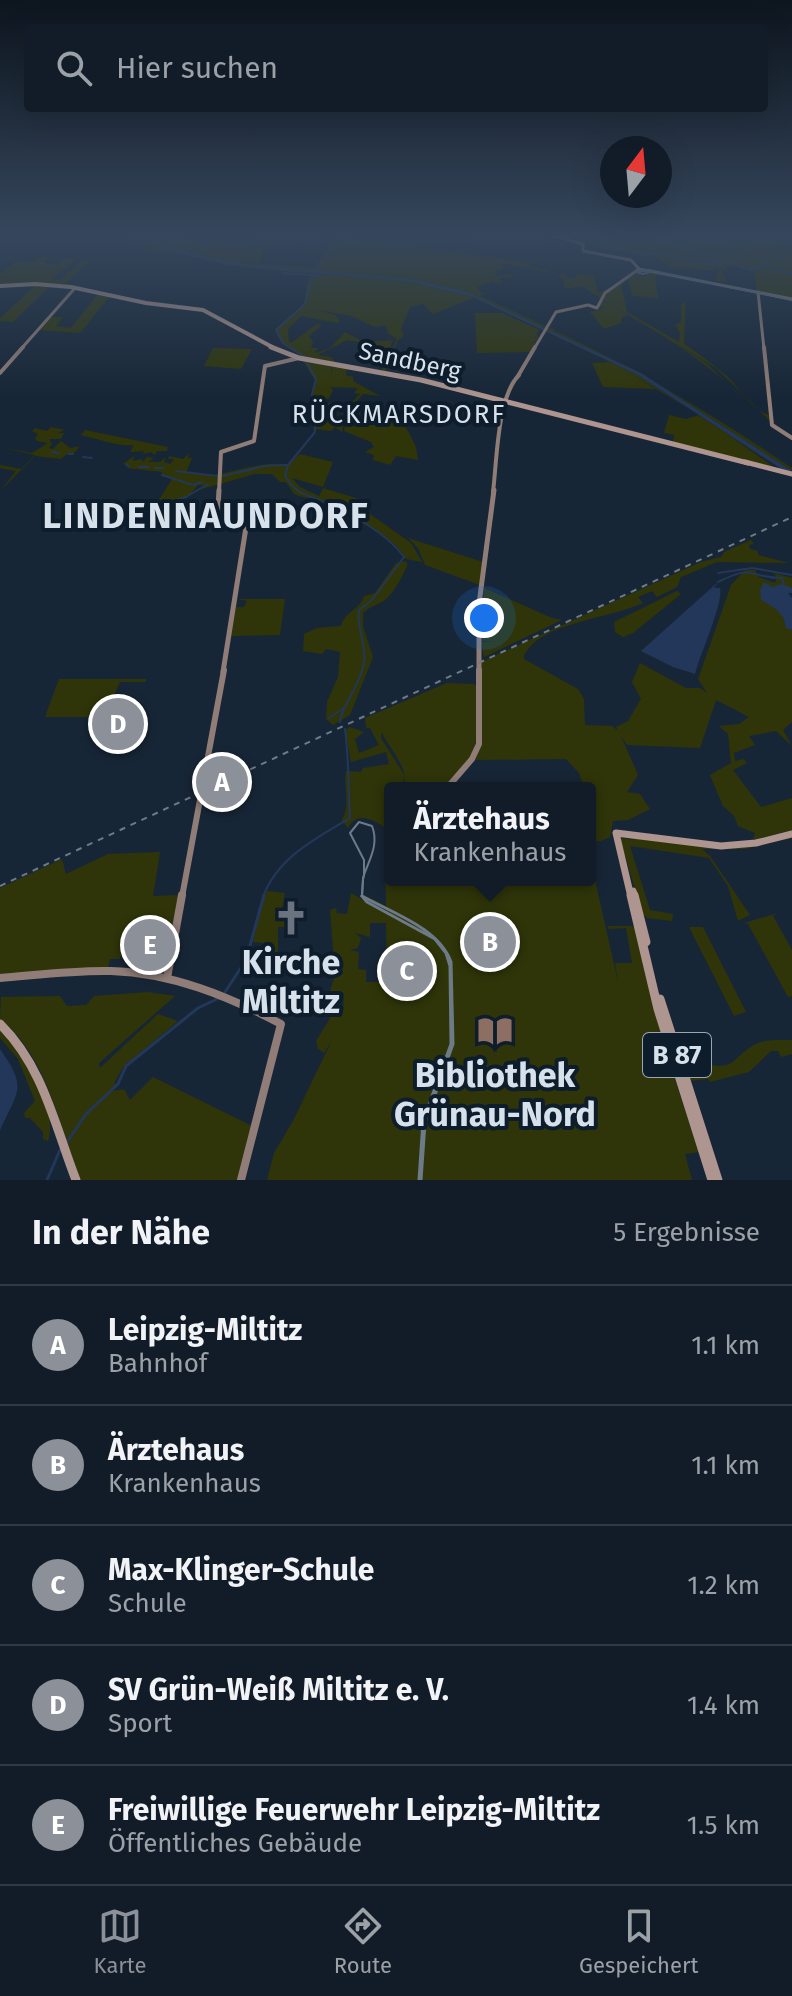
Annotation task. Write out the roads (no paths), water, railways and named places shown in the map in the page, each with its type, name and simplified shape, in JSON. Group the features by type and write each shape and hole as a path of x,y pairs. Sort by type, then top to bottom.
{"main road":[{"name":"Sandberg","path":"80,289 210,313 242,333 304,359 414,378 788,473"},
{"name":"B 87","path":"715,1180 658,1009 620,848 621,836 636,835 684,844 721,846 756,843 792,834"},
{"path":"0,1024 26,1055 76,1180"}],"street":[{"path":"0,373 74,289"},
{"path":"452,782 472,759 479,744 479,608 506,401 513,382 557,311 587,305 596,309 601,300 614,289"},
{"path":"743,289 792,299"},
{"path":"758,292 772,425 792,438"},
{"path":"167,978 236,600 247,520 217,524 222,450 254,441 265,366 304,359"},
{"path":"0,978 87,970 167,978 222,995 281,1024 241,1180"}],"water":[{"path":"441,289 467,292 641,373 792,471 792,476 638,375 473,297"},
{"path":"718,582 714,588 720,588 718,605 695,674 641,651"},
{"path":"764,582 772,587 782,584 792,588 792,593 788,593 792,598 792,630 786,628 783,617 776,609 761,600 760,590"},
{"path":"0,1049 15,1073 17,1090 0,1131"}],"waterway":[{"path":"306,358 283,343 276,330 305,304 309,289"},
{"path":"306,361 316,379 312,394 315,432 288,465 285,476 299,491 379,532 404,557 372,600 359,610 364,662 344,708"},
{"path":"52,452 59,453"},
{"path":"68,454 73,454"},
{"path":"83,457 92,458"},
{"path":"241,472 287,465"},
{"path":"139,467 149,467"},
{"path":"155,468 163,468"},
{"path":"241,472 252,470"},
{"path":"176,471 217,476"},
{"path":"223,476 241,472"},
{"path":"162,475 193,485 202,482"},
{"path":"111,521 186,497 208,484"},
{"path":"51,516 48,520 55,521"},
{"path":"57,522 63,523"},
{"path":"67,523 96,527 108,522"},
{"path":"718,573 752,568 792,575"},
{"path":"718,582 746,572 782,578 784,585"},
{"path":"329,718 344,708"},
{"path":"340,722 344,708"},
{"path":"263,897 278,871 299,850 350,818 345,729"},
{"path":"225,992 246,960 264,895"},
{"path":"67,1142 86,1114 118,1084 126,1066 198,1008 219,998"},
{"path":"47,1180 60,1150"}],"tram line":[{"path":"740,289 792,300"},
{"path":"359,822 372,826 375,839 364,875 364,860 350,833 359,822"},
{"path":"362,896 364,875"},
{"path":"362,896 400,915 434,939"},
{"path":"362,896 367,902 434,939"},
{"path":"419,1180 423,1121 451,1044 450,966 446,953 435,940"},
{"path":"421,1180 425,1123 453,1044 451,962 435,940"}],"railway":[{"path":"0,886 792,517"}],"place":[{"name":"SV Grün-Weiß Miltitz e. V.","path":"118,724"},
{"name":"Leipzig-Miltitz","path":"222,782"},
{"name":"Kirche Miltitz","path":"291,918"},
{"name":"Ärztehaus","path":"490,942"},
{"name":"Freiwillige Feuerwehr Leipzig-Miltitz","path":"150,945"},
{"name":"Max-Klinger-Schule","path":"407,971"},
{"name":"Bibliothek Grünau-Nord","path":"495,1031"}],"district":[{"name":"RÜCKMARSDORF","path":"399,414"},
{"name":"LINDENNAUNDORF","path":"206,515"}]}
